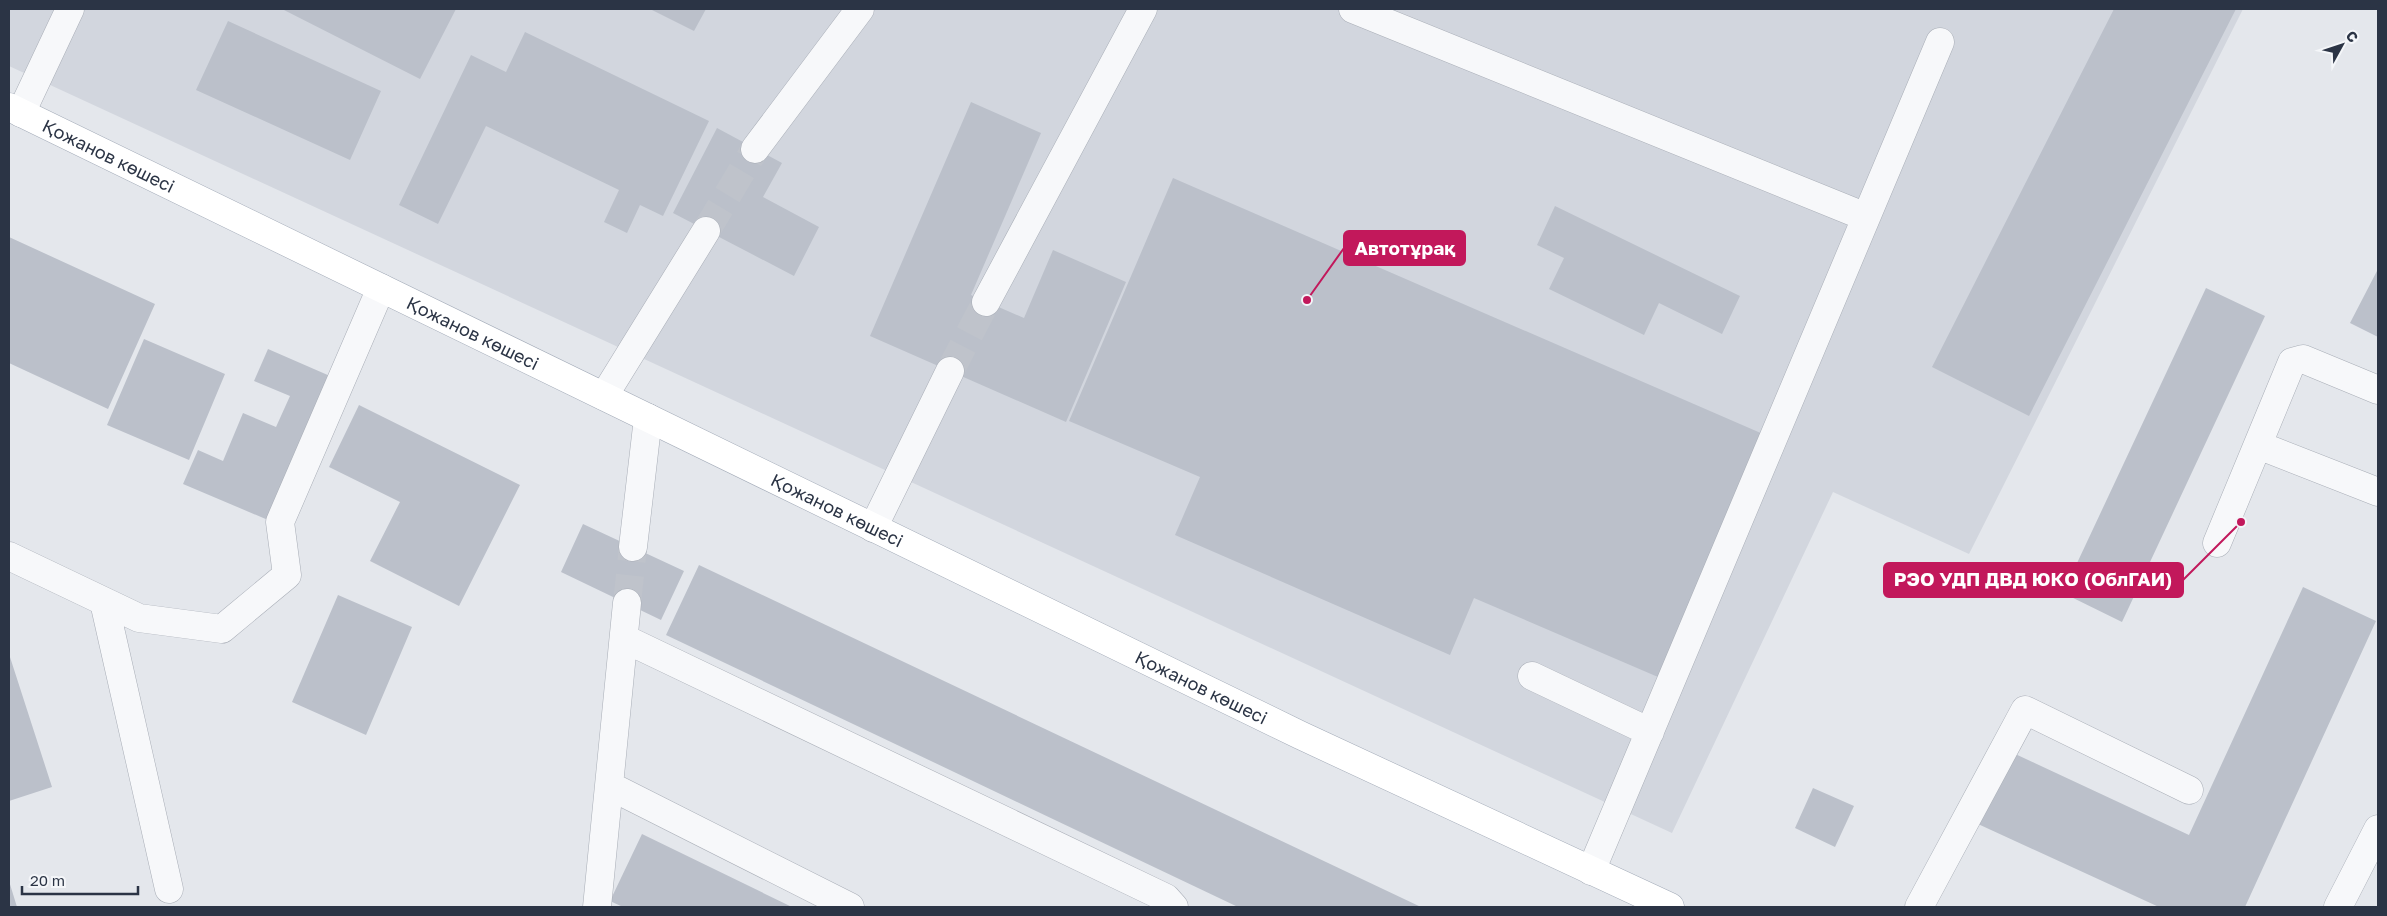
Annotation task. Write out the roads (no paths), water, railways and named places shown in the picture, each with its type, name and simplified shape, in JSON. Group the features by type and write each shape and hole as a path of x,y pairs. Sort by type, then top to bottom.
{"main road":[{"name":"Қожанов көшесі","path":"15,110 1300,735 1670,907"}],"street":[{"path":"15,110 70,9"},
{"path":"755,148 860,9"},
{"path":"986,302 1143,9"},
{"path":"1353,9 1866,217"},
{"path":"1591,871 1940,42"},
{"path":"604,396 706,231"},
{"path":"9,556 139,618 222,629 287,575 280,522 381,288"},
{"path":"2217,543 2291,365 2298,359 2303,359 2378,390"},
{"path":"873,528 950,371"},
{"path":"633,546 648,418"},
{"path":"2258,445 2378,492"},
{"path":"104,602 169,889"},
{"path":"597,907 625,639 627,603"},
{"path":"625,639 1166,898 1174,907"},
{"path":"1532,676 1650,732"},
{"path":"1919,907 2025,710 2189,790"},
{"path":"610,786 850,907"},
{"path":"2338,907 2378,829"}],"tunnel":[{"path":"706,231 755,149"},
{"path":"950,371 986,302"},
{"path":"627,603 633,547"}],"place":[{"name":"Автотұрақ","path":"1307,300"},
{"name":"РЭО УДП ДВД ЮКО (ОблГАИ)","path":"2241,522"}]}
